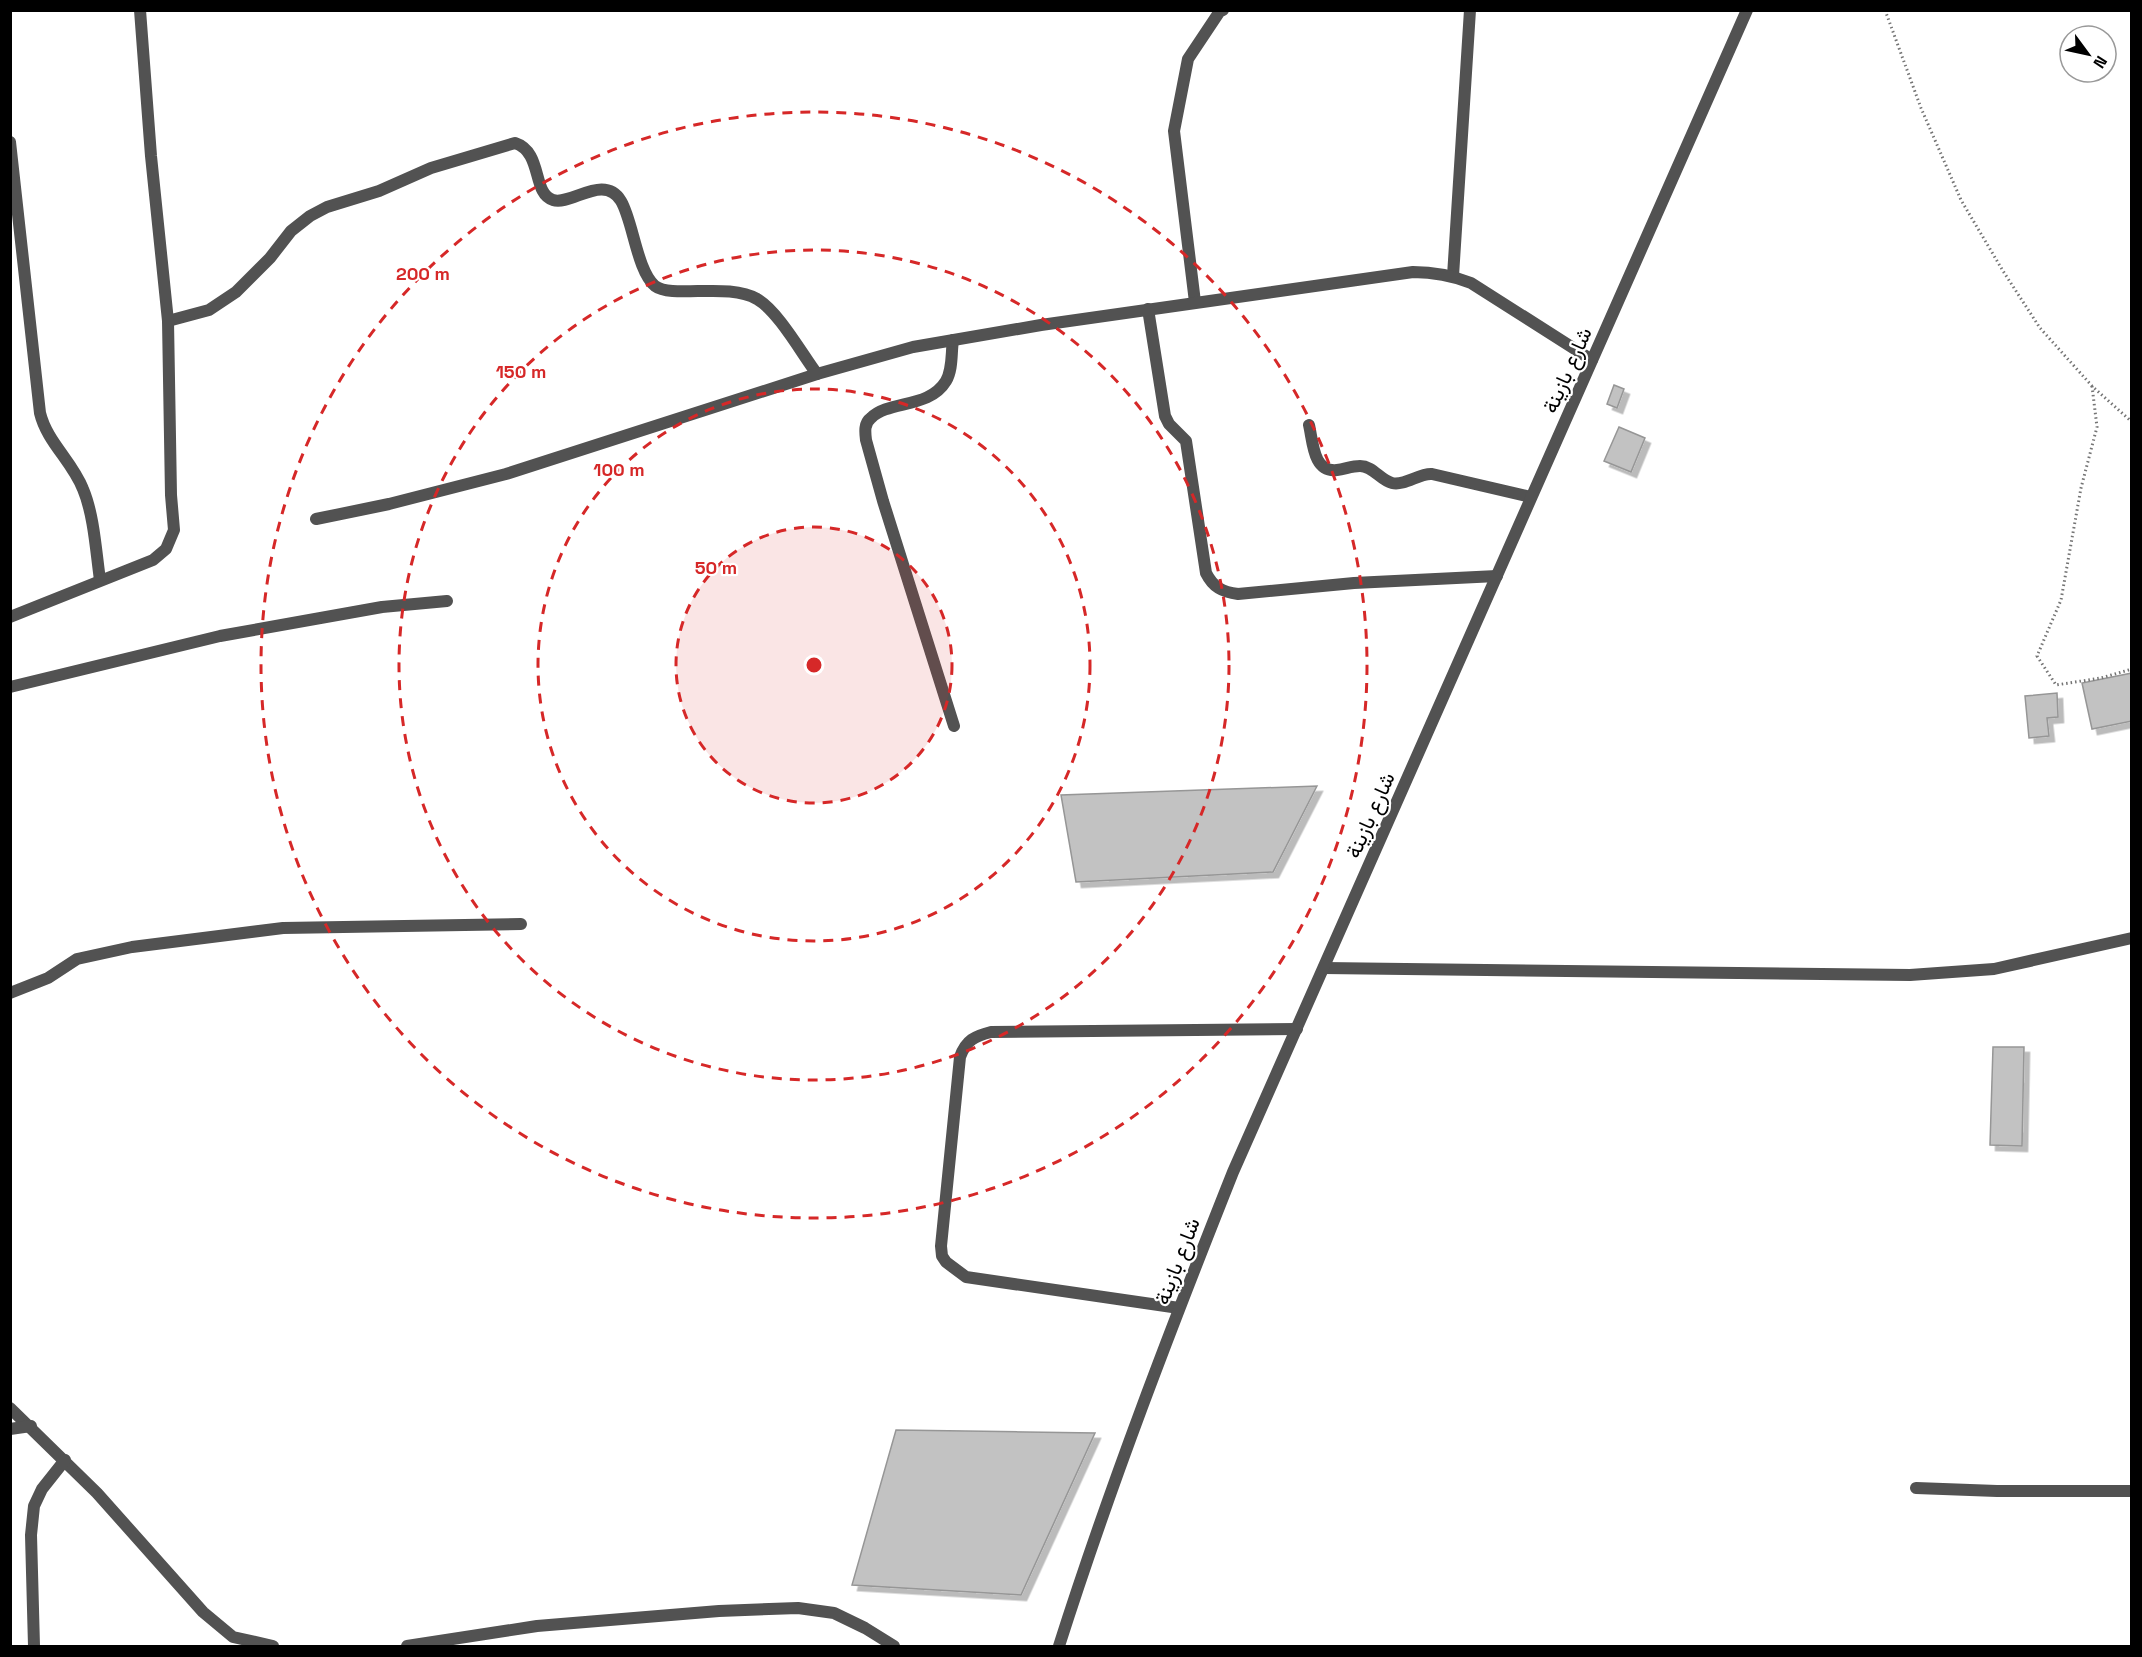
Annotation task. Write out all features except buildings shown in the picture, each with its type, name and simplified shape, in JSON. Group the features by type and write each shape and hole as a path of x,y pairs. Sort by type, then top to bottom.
{"street":[{"path":"10,617 153,560 166,549 174,530 171,495 168,321 151,156 140,10"},
{"path":"1195,302 1174,131 1188,59 1220,11 1223,10"},
{"path":"1453,276 1470,10"},
{"name":"شارع بازينة","path":"1059,1647 1112,1488 1233,1172 1747,10"},
{"path":"10,142 40,413 44,428 74,470 84,490 100,580"},
{"path":"168,321 209,310 236,292 270,258 291,231 310,216 327,207 379,191 430,168 515,143 524,146 533,158 538,179 551,200 559,201 597,189 607,191 621,200 645,272 655,286 668,291 739,291 758,299 773,313 817,374"},
{"path":"316,519 506,474 817,374 914,347 1148,309 1413,272 1435,272 1453,276 1490,294 1592,360"},
{"path":"1148,309 1165,416 1169,424 1186,441 1206,573 1214,586 1228,593 1238,594 1343,584 1497,576"},
{"path":"952,340 949,374 945,383 928,398 878,413 870,418 865,430 883,501 954,726"},
{"path":"1309,425 1316,459 1320,466 1327,470 1368,467 1395,484 1425,474 1432,474 1531,497"},
{"path":"10,687 220,636 382,607 447,601"},
{"path":"10,993 48,978 77,959 132,947 283,928 521,924"},
{"path":"1324,968 1910,975 1994,969 2132,938"},
{"path":"1179,1308 966,1277 946,1262 942,1256 941,1246 943,1216 960,1057 963,1048 976,1036 991,1032 1297,1029"},
{"path":"10,1408 97,1492 232,1642 273,1647"},
{"path":"10,1429 31,1426"},
{"path":"34,1647 31,1535 34,1506 42,1489 65,1460"},
{"path":"1916,1488 1997,1491 2132,1491"},
{"path":"407,1647 537,1626 719,1611 798,1608 834,1613 865,1628 894,1647"}],"path":[{"path":"1885,10 1921,108 1961,200 2003,271 2040,328 2092,386 2132,422"},
{"path":"2092,386 2097,427 2081,488 2061,600 2037,656 2056,685 2101,678 2132,669"}]}
